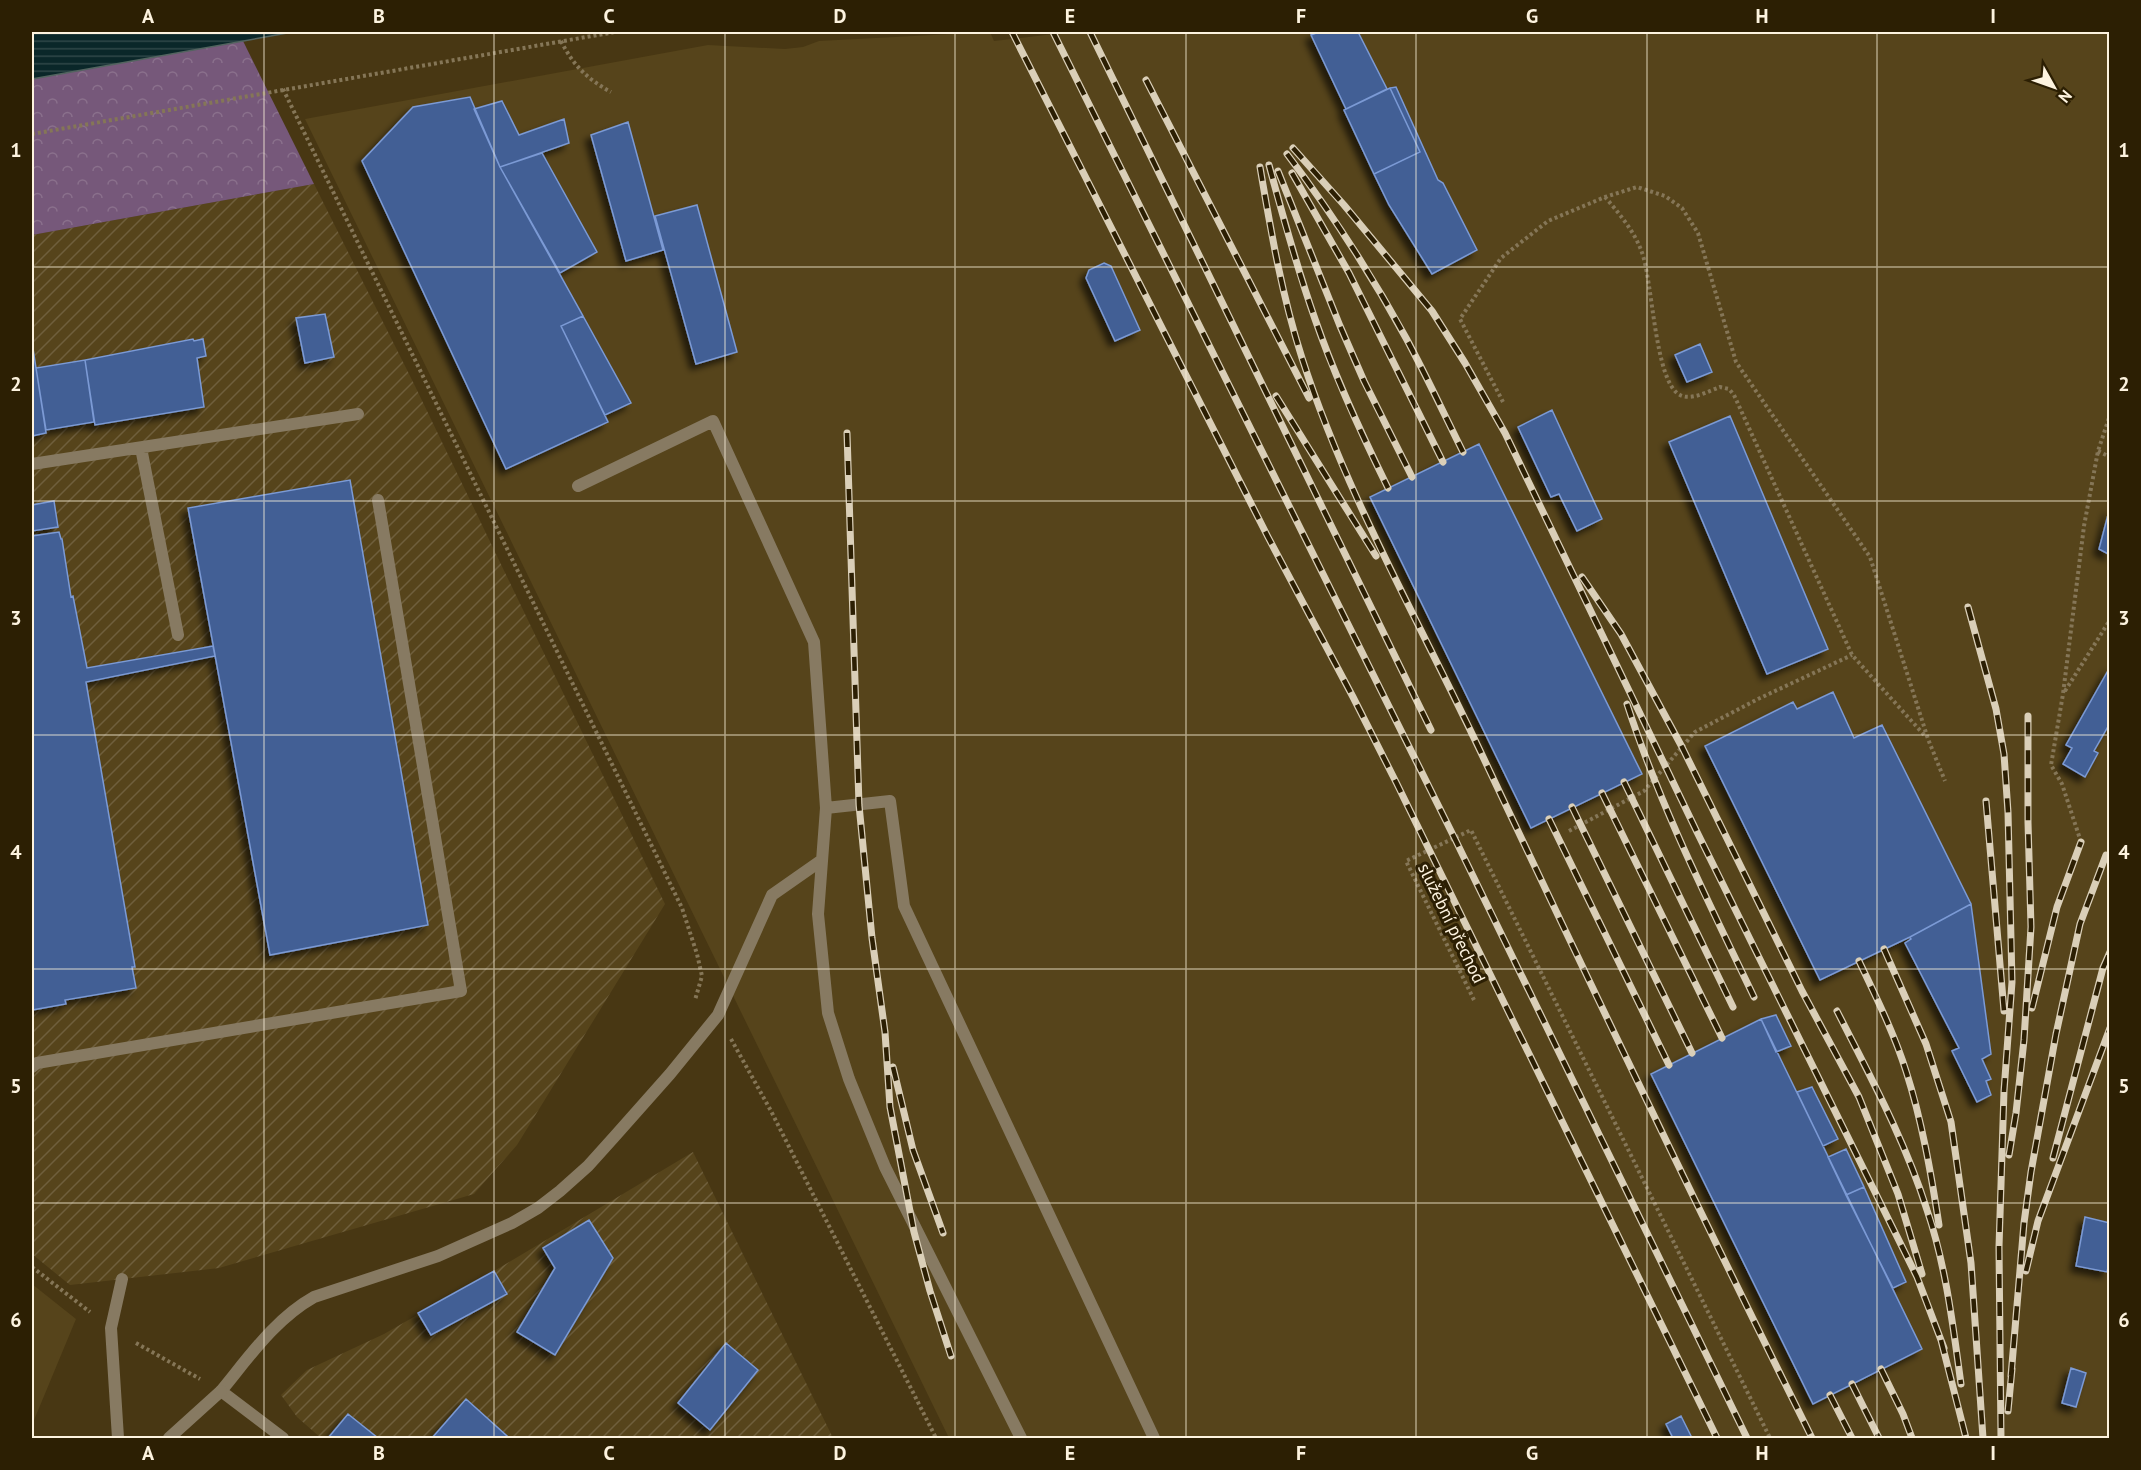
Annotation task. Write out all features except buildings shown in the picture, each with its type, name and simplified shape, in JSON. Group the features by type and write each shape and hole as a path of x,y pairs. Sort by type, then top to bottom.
{"street":[{"path":"32,464 358,414"},
{"path":"578,486 713,421 814,642 826,808 818,914 828,1013 849,1079 885,1167 1021,1438"},
{"path":"141,447 178,635"},
{"path":"32,1067 37,1063 461,991 378,500"},
{"path":"826,808 890,801 904,906 1154,1438"},
{"path":"169,1438 221,1391 265,1337 298,1306 314,1297 405,1268 455,1249 512,1223 538,1208 560,1191 588,1166 615,1136 718,1015 772,895 822,860"},
{"path":"117,1438 111,1328 122,1278"},
{"path":"221,1391 283,1438"}],"path":[{"path":"32,134 615,32"},
{"path":"561,41 570,60 594,82 611,92"},
{"path":"283,89 682,908 702,976 691,1009"},
{"path":"1503,402 1460,319 1501,258 1548,221 1605,197 1637,187 1665,196 1682,208 1698,233 1736,362 1870,557 1928,739 1945,781"},
{"path":"1605,197 1616,209 1642,251 1664,369 1674,389 1681,395 1689,397 1720,387 1734,395 1852,655 1928,739"},
{"path":"2081,842 2062,784 2051,765 2063,694 2082,537 2098,451 2109,415"},
{"path":"2098,451 2109,457"},
{"path":"2063,694 2109,620"},
{"path":"1569,831 1644,791 1695,732 1758,699 1852,655"},
{"name":"služební přechod","path":"1474,1000 1406,861 1471,830 1770,1438"},
{"path":"718,1015 771,1112 936,1438"}],"shaded area":[{"path":"990,32 994,41 1071,32 2109,32 2109,1438 949,1438 305,119 708,45 785,49 803,47 819,41"},
{"path":"314,184 414,384 665,904 517,1145 474,1194 219,1268 70,1285 32,1254 32,235"},
{"path":"693,1152 833,1438 321,1438 297,1417 281,1395 307,1370 384,1334"},
{"path":"32,1284 76,1319 32,1425"}],"green space":[{"path":"243,41 314,184 32,235 32,79"}],"water":[{"path":"32,32 293,32 32,79"}],"railway":[{"path":"1012,32 1268,537 1396,782 1717,1438"},
{"path":"1053,32 1455,839 1747,1438"},
{"path":"1090,32 1431,730"},
{"path":"1146,80 1309,398"},
{"path":"1293,148 1344,205 1432,311 1505,433 1697,832 1917,1277 1944,1348"},
{"path":"1287,154 1335,221 1379,290 1463,452"},
{"path":"1269,165 1296,262 1323,341 1349,405 1388,488"},
{"path":"1260,167 1268,216 1295,335 1320,410 1341,461 1646,1099 1812,1438"},
{"path":"1278,171 1364,381 1412,477"},
{"path":"1292,173 1349,273 1443,462"},
{"path":"1276,396 1376,556"},
{"path":"847,433 859,805 872,938 885,1032 890,1107 914,1232 951,1356"},
{"path":"1582,577 1621,634 1682,747 1802,991 1859,1097 1898,1194 1922,1274"},
{"path":"1968,607 1996,709 2004,754 2008,812 2012,982 2004,1091 1999,1247 2001,1438"},
{"path":"1627,704 1670,816 1754,997"},
{"path":"2009,1155 2024,1040 2031,927 2028,716"},
{"path":"1624,782 1733,1007"},
{"path":"1602,793 1722,1038"},
{"path":"1986,801 2004,1011"},
{"path":"1572,807 1692,1053"},
{"path":"1549,819 1669,1065"},
{"path":"2032,1008 2057,907 2081,842"},
{"path":"2011,1376 2024,1223 2056,1034 2080,924 2106,855"},
{"path":"1884,949 1926,1044 1951,1122 1971,1263 1983,1438"},
{"path":"2053,1158 2103,968 2110,952"},
{"path":"1859,961 1906,1071 1926,1147 1939,1225"},
{"path":"1837,1011 1898,1133 1934,1231 1952,1318 1961,1384"},
{"path":"2026,1271 2038,1221 2110,1028"},
{"path":"893,1067 913,1150 943,1233"},
{"path":"1941,1340 1966,1438"},
{"path":"1881,1369 1912,1438"},
{"path":"2008,1411 2012,1369"},
{"path":"1852,1384 1879,1438"},
{"path":"1830,1395 1852,1438"}]}
